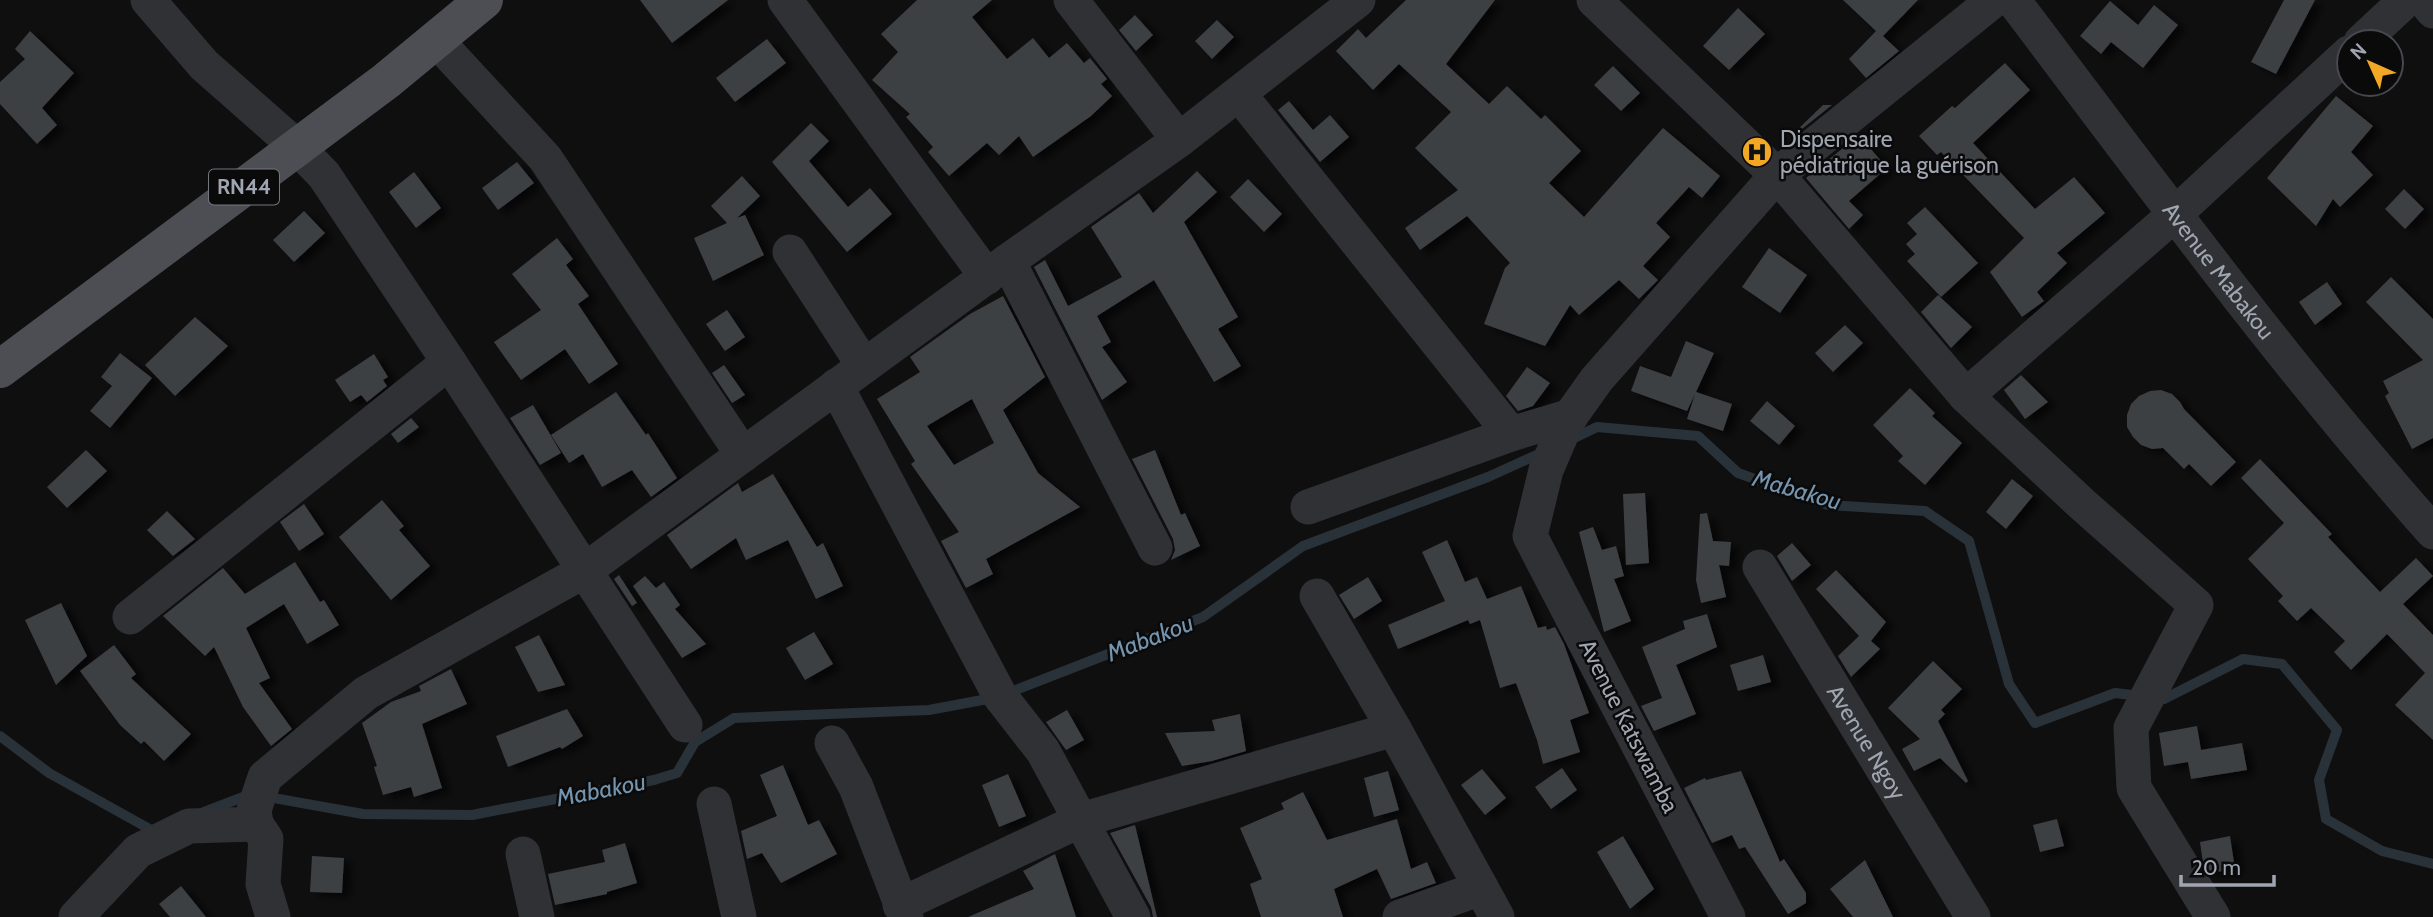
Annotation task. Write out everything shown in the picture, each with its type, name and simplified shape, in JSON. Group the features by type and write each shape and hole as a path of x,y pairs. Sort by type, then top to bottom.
{"main road":[{"name":"RN44","path":"0,369 386,81 484,0"}],"street":[{"path":"148,0 204,65 297,147 324,175 685,725"},
{"path":"785,0 998,269 1155,548"},
{"path":"1071,0 1179,140"},
{"path":"273,917 263,884 266,839 255,817 265,777 366,693 584,571 1179,140 1358,0"},
{"path":"1594,0 1777,176 1966,396 2196,605 2131,728 2134,788 2213,917"},
{"path":"1308,507 1511,434 1569,418 1597,379 1777,176 1994,0"},
{"name":"Avenue Mabakou","path":"2013,0 2175,214 2359,449 2433,532"},
{"path":"2376,28 2406,0"},
{"path":"2424,0 2433,11"},
{"path":"436,40 545,158 743,455"},
{"path":"1966,396 2175,214 2335,66"},
{"path":"1238,94 1511,434"},
{"path":"790,252 864,366"},
{"path":"130,617 449,362"},
{"path":"836,387 1000,696 1043,751 1133,917"},
{"name":"Avenue Katswamba","path":"1569,418 1546,470 1530,536 1728,917"},
{"name":"Avenue Ngoy","path":"1760,567 1973,917"},
{"path":"1317,596 1489,902 1400,917"},
{"path":"832,743 856,787 903,911 1081,820 1394,729"},
{"path":"714,804 739,917"},
{"path":"75,917 138,851 190,826 255,817"},
{"path":"523,854 537,917"}],"building":[{"path":"640,0 728,0 672,43"},
{"path":"917,0 992,0 972,17 1007,59 1033,38 1049,58 1067,43 1084,63 1090,58 1107,79 1101,84 1112,96 1091,116 1033,157 1019,136 999,155 987,143 949,176 928,152 933,147 906,117 910,114 872,80 898,52 881,34"},
{"path":"1406,0 1495,0 1446,64 1489,104 1507,86 1541,119 1545,115 1581,151 1549,183 1584,217 1663,128 1720,176 1702,198 1689,187 1656,223 1670,237 1643,266 1658,280 1639,299 1619,280 1579,315 1570,305 1545,346 1484,324 1505,268 1510,263 1467,216 1420,250 1405,228 1458,190 1415,148 1451,112 1399,64 1373,90 1336,51 1358,29 1366,38"},
{"path":"1843,0 1918,0 1883,36 1899,51 1866,78 1849,59 1876,31"},
{"path":"2284,0 2315,0 2276,74 2251,62"},
{"path":"2110,1 2138,25 2154,5 2178,25 2143,68 2111,42 2101,54 2080,36"},
{"path":"1738,8 1765,34 1729,70 1703,46"},
{"path":"1135,15 1153,35 1136,51 1119,30"},
{"path":"1217,20 1234,37 1212,59 1195,41"},
{"path":"30,31 74,73 42,108 57,125 37,144 0,104 0,82 25,59 15,49"},
{"path":"767,39 786,63 735,102 716,78"},
{"path":"2005,63 2030,90 1973,143 2035,209 2074,177 2105,213 2057,253 2067,263 2037,292 2044,301 2022,317 1990,272 2024,238 1941,152 1937,155 1919,136"},
{"path":"1613,66 1640,93 1621,111 1594,85"},
{"path":"2335,97 2373,126 2351,152 2373,175 2340,207 2333,199 2316,226 2267,178"},
{"path":"1289,101 1313,130 1330,115 1349,137 1320,162 1278,110"},
{"path":"1823,105 1832,105 1795,132"},
{"path":"811,123 829,141 809,161 848,207 870,188 892,214 847,252 772,162"},
{"path":"1859,135 1887,168 1849,201 1863,215 1849,229 1806,178"},
{"path":"517,162 534,183 498,210 482,188"},
{"path":"1197,171 1217,192 1184,222 1238,317 1218,329 1241,366 1214,382 1154,280 1097,316 1111,342 1102,347 1127,382 1102,400 1034,267 1045,260 1068,306 1122,277 1091,227 1139,193 1153,213"},
{"path":"414,172 441,208 416,228 389,192"},
{"path":"742,176 760,196 737,218 745,215 764,255 713,281 694,238 727,223 711,206"},
{"path":"1248,179 1282,214 1264,232 1230,197"},
{"path":"2404,189 2424,209 2405,229 2385,209"},
{"path":"1925,207 1978,263 1941,297 1907,261 1915,254 1906,244 1917,234 1907,223"},
{"path":"304,211 325,233 294,262 273,240"},
{"path":"557,238 573,259 566,265 589,296 578,304 618,364 589,384 565,349 521,380 494,342 541,310 512,274"},
{"path":"1769,248 1807,275 1780,313 1742,287"},
{"path":"2391,277 2433,319 2433,438 2412,449 2385,396 2389,393 2383,381 2423,360 2366,302"},
{"path":"2327,282 2342,304 2315,325 2299,302"},
{"path":"1938,295 1972,327 1951,348 1921,312"},
{"path":"1003,296 1045,377 1003,410 1038,473 1080,507 986,559 993,574 966,588 941,541 959,532 911,464 915,461 877,399 920,372 910,357 970,314","holes":["972,399 994,443 954,465 927,426"]},
{"path":"727,310 745,337 725,351 706,324"},
{"path":"195,317 228,346 175,396 145,365"},
{"path":"1845,325 1863,343 1833,372 1815,353"},
{"path":"1686,341 1714,353 1696,392 1732,404 1723,431 1687,419 1695,394 1687,411 1631,391 1640,366 1671,377"},
{"path":"120,353 152,378 110,428 90,411 112,386 101,377"},
{"path":"374,354 388,377 383,380 387,386 367,402 361,395 350,402 335,380"},
{"path":"724,365 745,395 732,403 712,373"},
{"path":"1527,367 1550,383 1533,406 1518,411 1506,396"},
{"path":"2021,375 2048,402 2025,419 2004,390"},
{"path":"1910,388 1935,413 1932,416 1962,443 1925,485 1898,461 1903,456 1873,425"},
{"path":"2161,390 2172,394 2236,462 2211,486 2189,464 2184,469 2163,448 2152,449 2141,445 2127,427 2131,404 2139,396"},
{"path":"616,392 646,435 648,433 677,478 651,497 632,470 602,487 583,454 569,463 551,435"},
{"path":"1767,401 1795,426 1779,445 1750,421"},
{"path":"533,405 561,453 540,465 510,418"},
{"path":"411,418 419,427 398,443 391,434"},
{"path":"86,450 107,471 67,508 47,487"},
{"path":"1155,450 1181,515 1185,513 1200,546 1171,560 1175,550 1173,539 1132,459"},
{"path":"2260,459 2332,534 2328,537 2380,592 2416,558 2433,576 2403,604 2433,635 2433,740 2395,705 2425,673 2387,634 2351,670 2334,652 2345,641 2311,608 2297,621 2278,601 2283,596 2248,559 2284,523 2241,478"},
{"path":"773,474 817,547 823,543 843,586 816,599 788,540 746,560 736,538 691,569 667,535 738,483 742,492"},
{"path":"2012,479 2033,496 2006,529 1986,512"},
{"path":"1645,493 1649,563 1626,565 1623,494"},
{"path":"382,500 404,526 399,530 430,566 391,600 339,537"},
{"path":"304,504 324,534 299,551 280,522"},
{"path":"167,511 195,539 173,556 147,530"},
{"path":"1707,513 1713,541 1731,542 1729,566 1719,565 1726,597 1701,603 1696,580 1700,514"},
{"path":"1593,527 1602,550 1616,546 1624,576 1614,579 1631,621 1604,632 1579,532"},
{"path":"1447,540 1465,582 1477,577 1487,599 1521,586 1538,628 1546,626 1547,630 1555,627 1564,644 1589,713 1570,720 1580,752 1543,764 1516,683 1500,688 1480,620 1470,624 1468,620 1398,649 1388,625 1445,601 1422,552"},
{"path":"1792,543 1811,565 1792,581 1777,556"},
{"path":"295,562 320,602 324,600 339,625 307,644 284,604 246,628 270,678 259,683 292,729 271,746 243,707 214,647 205,656 163,616 223,568 245,594"},
{"path":"1836,570 1886,622 1871,641 1880,649 1851,677 1838,656 1859,636 1816,589"},
{"path":"619,575 637,603 632,606 614,579"},
{"path":"645,576 656,588 664,582 680,605 675,609 706,644 682,658 633,586"},
{"path":"1368,577 1382,601 1354,619 1339,595"},
{"path":"61,603 87,656 56,685 25,620"},
{"path":"1707,614 1717,647 1676,665 1696,714 1654,731 1641,706 1662,698 1642,647 1685,629 1683,621"},
{"path":"814,632 833,664 805,680 786,648"},
{"path":"539,635 565,685 538,692 515,647"},
{"path":"114,645 136,674 131,678 191,734 164,761 144,741 141,744 120,725 80,671"},
{"path":"1763,655 1771,682 1738,691 1730,665"},
{"path":"1933,661 1962,689 1941,710 1945,714 1938,721 1968,781 1966,783 1940,758 1914,771 1902,749 1920,739 1888,708"},
{"path":"451,669 467,704 422,724 442,788 414,797 411,787 383,795 374,767 377,766 362,723 391,702 421,691 419,686"},
{"path":"567,709 583,736 562,749 560,747 508,767 496,736"},
{"path":"1067,710 1084,740 1066,750 1046,722"},
{"path":"1240,714 1246,751 1182,766 1165,733 1215,731 1212,720"},
{"path":"2197,726 2201,750 2242,743 2247,770 2191,779 2188,762 2164,766 2159,733"},
{"path":"783,765 808,825 819,820 837,854 781,883 762,853 747,859 741,831 777,816 760,775"},
{"path":"1562,768 1577,790 1551,809 1535,787"},
{"path":"1482,769 1506,798 1485,815 1461,785"},
{"path":"1388,771 1399,810 1374,817 1364,778"},
{"path":"1741,771 1780,862 1784,859 1806,893 1806,903 1788,914 1745,847 1739,849 1732,835 1712,843 1684,788 1705,778 1706,780"},
{"path":"1008,774 1026,816 999,827 982,785"},
{"path":"1303,792 1327,840 1397,819 1411,869 1427,862 1436,883 1391,899 1377,869 1334,889 1343,917 1261,917 1250,884 1262,879 1240,828 1284,809 1281,803"},
{"path":"2057,819 2064,846 2040,852 2033,825"},
{"path":"1135,825 1157,917 1153,917 1151,907 1110,833"},
{"path":"1623,836 1654,889 1630,909 1597,852"},
{"path":"2230,836 2235,869 2210,873 2203,863 2200,842"},
{"path":"625,843 637,883 607,894 555,905 548,874 605,862 602,850"},
{"path":"1055,854 1076,917 968,917 1034,889 1023,871"},
{"path":"312,856 344,858 342,893 310,892"},
{"path":"1865,860 1893,917 1853,917 1830,889"},
{"path":"181,886 206,917 170,917 159,904"}],"waterway":[{"name":"Mabakou","path":"1570,440 1597,427 1698,436 1738,473 1828,505 1925,511 1969,541 2009,684 2035,723 2115,693 2140,696"},
{"name":"Mabakou","path":"1008,693 1203,617 1303,546 1488,477 1543,452"},
{"path":"2155,698 2164,699 2243,659 2282,664 2337,730 2319,780 2326,819 2382,851 2433,864"},
{"name":"Mabakou","path":"204,812 251,794 363,814 472,815 654,780 677,773 695,742 734,718 929,710 993,698"},
{"name":"Mabakou","path":"0,736 49,773 157,831"}],"place":[{"name":"Dispensaire pédiatrique la guérison","path":"1757,152"}]}
